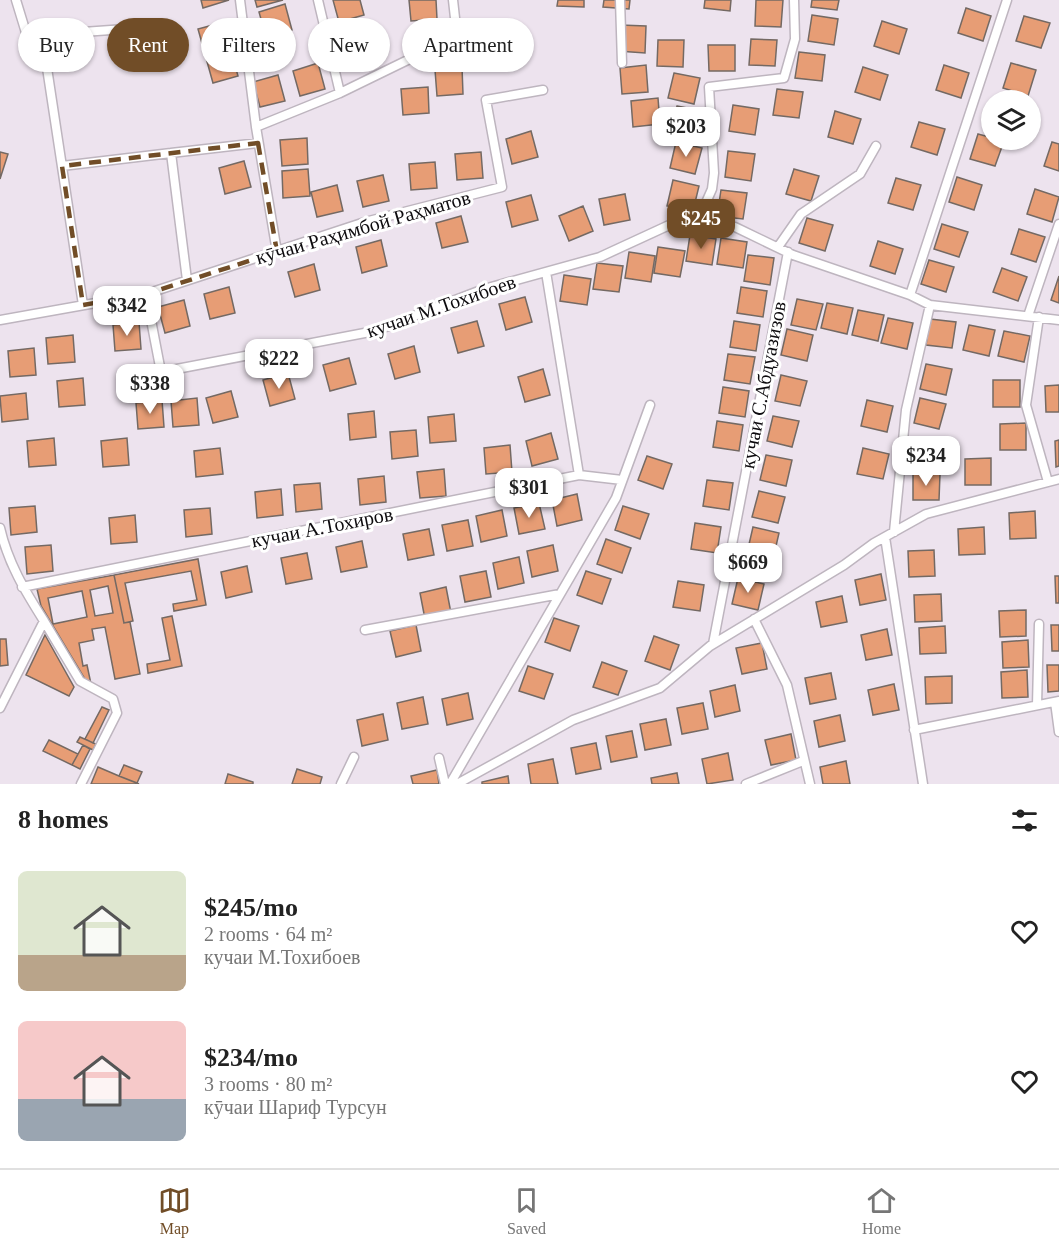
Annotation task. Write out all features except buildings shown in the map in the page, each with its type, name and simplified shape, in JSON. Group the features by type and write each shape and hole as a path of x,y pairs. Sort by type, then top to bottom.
{"street":[{"path":"16,0 22,18"},
{"path":"240,0 255,127 277,252"},
{"path":"318,0 340,93"},
{"path":"255,127 340,93 457,36 453,0"},
{"path":"620,0 622,63"},
{"path":"697,223 712,189 714,173 709,87 784,78 795,39 794,0"},
{"path":"910,295 1007,0"},
{"path":"48,72 83,305"},
{"name":"кӯчаи Раҳимбой Раҳматов","path":"0,320 146,294 365,222 502,187 486,99 543,90"},
{"path":"62,166 258,143"},
{"path":"778,247 801,214 860,174 876,146"},
{"path":"171,153 187,280"},
{"name":"кучаи М.Тохибоев","path":"146,294 160,372 375,331 484,289 600,257 678,221 735,227 788,252"},
{"path":"1028,316 1059,224"},
{"path":"788,252 910,295 930,305 1059,320"},
{"name":"кучаи С.Абдуазизов","path":"713,644 788,252"},
{"path":"546,272 579,475"},
{"path":"894,532 906,410 930,305"},
{"path":"1039,317 1026,405 1048,482"},
{"path":"450,784 616,498 650,405"},
{"name":"кучаи А.Тохиров","path":"22,587 579,475 622,480"},
{"path":"458,784 573,720 660,688 713,644 926,514 1059,479"},
{"path":"0,528 5,553 22,587 80,681 113,699 117,713 81,784"},
{"path":"885,537 922,784"},
{"path":"365,630 560,594"},
{"path":"754,619 787,685 810,784"},
{"path":"0,708 44,621"},
{"path":"1036,705 1039,624"},
{"path":"914,730 1057,701 1059,732"},
{"path":"341,784 354,757"},
{"path":"439,758 445,784"},
{"path":"746,784 803,761"}],"highlighted area":[{"path":"258,143 277,252 146,294 83,305 62,166"}]}
